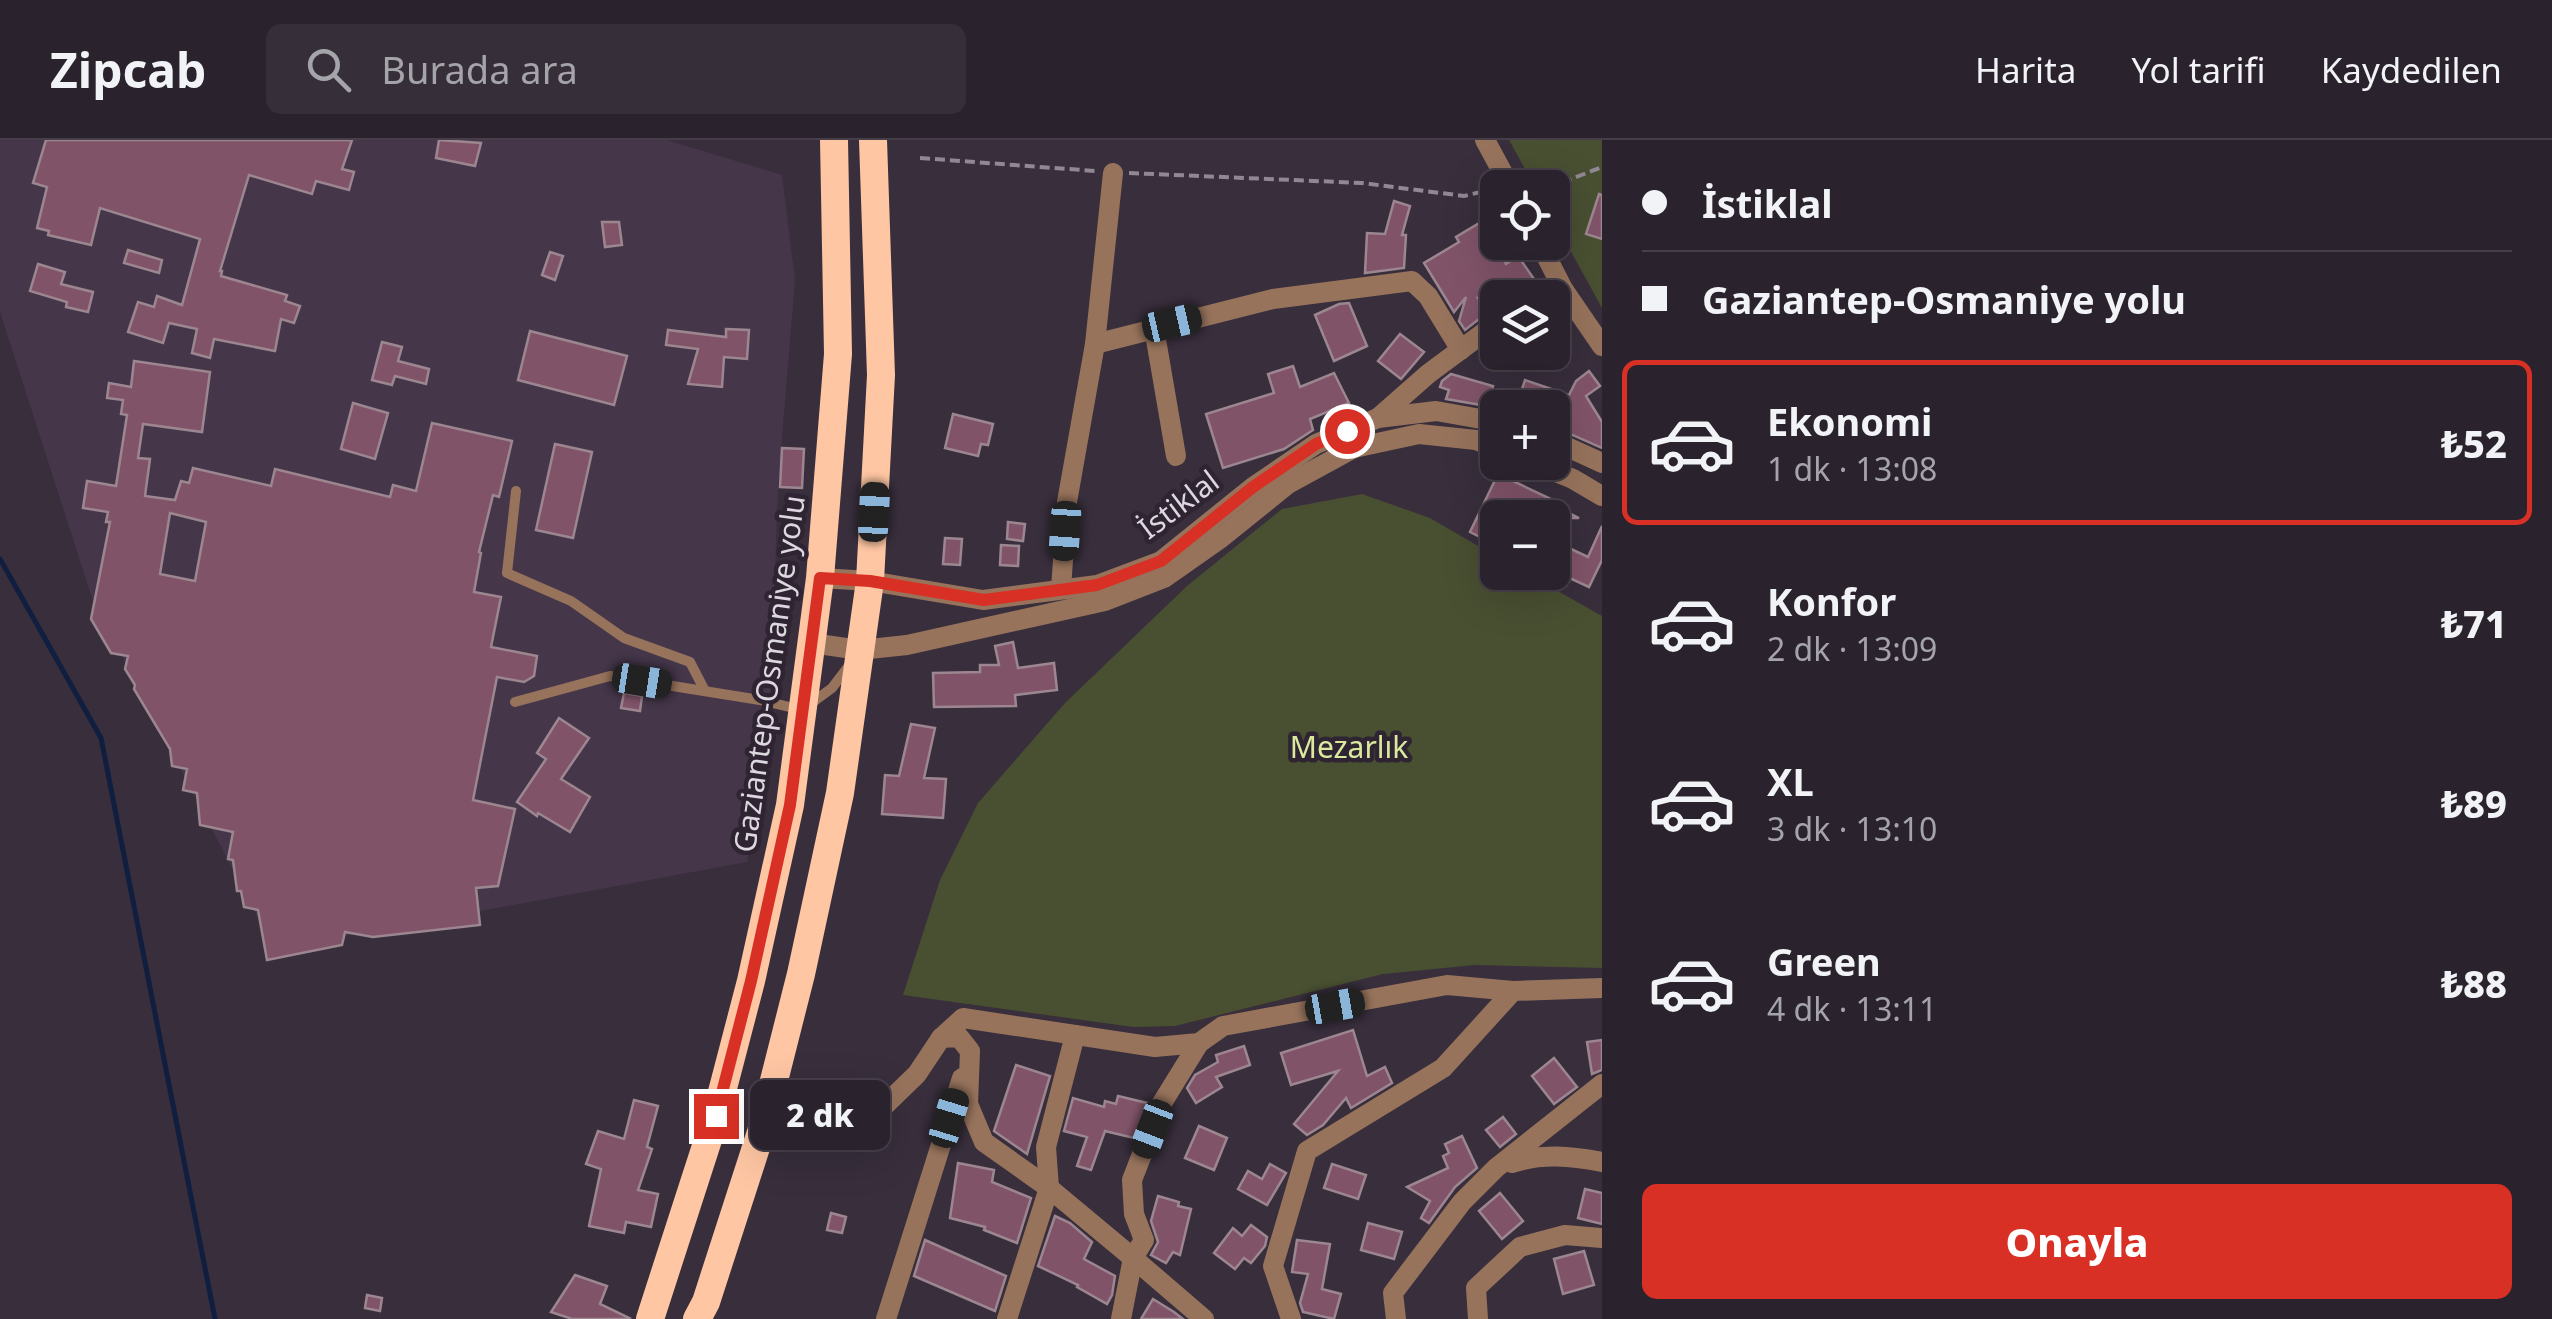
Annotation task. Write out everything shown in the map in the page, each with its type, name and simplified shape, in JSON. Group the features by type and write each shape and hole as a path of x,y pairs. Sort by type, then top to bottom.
{"highway":[{"name":"Gaziantep-Osmaniye yolu","path":"650,1319 716,1116 790,805 820,578 838,354 834,141"},
{"path":"698,1319 761,1132 801,974 840,792 870,581 881,375 873,142"}],"street":[{"path":"1485,140 1498,170"},
{"path":"1061,589 1067,502 1095,344 1113,172"},
{"path":"1095,344 1272,299 1412,281 1428,296 1462,350"},
{"path":"1570,311 1602,346"},
{"path":"1154,328 1176,456"},
{"path":"1378,418 1480,336"},
{"name":"İstiklal","path":"820,578 870,581 984,600 1097,585 1161,561 1253,487 1316,444 1378,418 1436,411 1480,419"},
{"path":"811,643 860,650 907,646 1106,601 1164,578 1288,484 1354,448 1419,434 1480,441"},
{"path":"1570,448 1602,463"},
{"path":"1570,478 1602,496"},
{"path":"1121,1319 1133,1258 1144,1240 1134,1214 1132,1180 1162,1104 1198,1043 1224,1026 1447,985 1513,992 1602,988"},
{"path":"1291,1319 1273,1266 1308,1150 1443,1068 1513,992"},
{"path":"761,1132 829,1141 881,1109 917,1074 941,1038 963,1018 1155,1047 1198,1043"},
{"path":"1008,1319 1049,1188 1046,1148 1075,1035"},
{"path":"941,1038 959,1037 970,1051 968,1104 984,1142 1049,1188 1204,1319"},
{"path":"886,1319 970,1051"},
{"path":"1396,1319 1393,1293 1462,1202 1496,1168 1602,1084"},
{"path":"1496,1168 1533,1156 1602,1162"},
{"path":"1478,1319 1476,1288 1520,1247 1566,1235 1602,1238"}],"lane":[{"path":"516,491 507,572 571,601 624,638 690,662 705,691"},
{"path":"515,702 610,676 802,710 832,688 860,650"}],"path":[{"path":"920,158 1113,172 1362,183 1464,196 1480,190"},
{"path":"1570,179 1602,167"}],"shaded area":[{"path":"0,140 667,140 782,175 795,280 778,487 770,718 747,862 274,949 92,598 0,312"}],"green space":[{"path":"1509,140 1602,140 1602,308 1570,250 1570,170 1526,170"},
{"name":"Mezarlık","path":"1362,494 1430,518 1480,547 1480,590 1556,590 1602,616 1602,968 1475,965 1383,974 1175,1026 1133,1027 903,995 940,880 978,803 1065,703 1187,586 1282,509"}],"building":[{"path":"46,140 352,140 342,169 354,172 349,190 316,181 312,194 249,175 220,271 221,276 287,295 285,301 300,306 294,323 281,319 275,351 214,339 210,358 192,353 197,329 169,323 163,343 128,332 138,302 154,307 157,296 182,305 200,239 100,208 91,245 48,235 49,231 37,228 47,187 33,183"},
{"path":"439,140 481,143 475,166 436,158"},
{"path":"1599,194 1602,195 1602,239 1586,234"},
{"path":"1394,201 1410,206 1402,235 1406,235 1404,268 1365,273 1367,233 1385,234"},
{"path":"602,222 619,222 622,245 605,247"},
{"path":"1480,223 1480,260 1504,260 1506,264 1521,260 1535,280 1480,280 1480,318 1465,330 1459,321 1466,297 1454,312 1424,263 1459,242 1456,237"},
{"path":"128,250 162,260 159,273 124,263"},
{"path":"550,252 563,256 555,280 542,275"},
{"path":"38,264 65,272 61,284 93,292 88,312 30,291"},
{"path":"1349,303 1367,346 1334,361 1315,315"},
{"path":"726,329 749,330 747,359 724,357 722,387 688,384 698,349 666,345 668,330 726,337"},
{"path":"530,331 627,356 614,405 518,380"},
{"path":"1400,334 1424,352 1401,379 1378,361"},
{"path":"382,342 402,347 398,361 429,369 426,384 395,376 392,385 372,380"},
{"path":"134,361 210,372 202,432 143,424 138,458 150,459 145,496 175,500 181,481 189,483 193,468 271,486 275,469 390,497 393,485 416,491 432,423 512,441 499,497 493,495 474,592 501,597 491,647 537,656 534,676 524,682 497,677 473,800 515,809 498,886 476,888 480,925 373,937 345,932 342,945 267,960 258,910 244,907 241,891 237,891 233,860 228,859 233,832 200,825 197,793 183,790 187,769 172,766 170,749 125,669 128,656 111,653 91,619 110,522 106,522 108,512 83,508 87,481 116,486 127,415 121,414 123,400 107,398 109,383 131,387","holes":["170,513 206,522 195,581 160,574"]},
{"path":"1293,366 1300,387 1334,373 1349,403 1310,419 1313,430 1284,449 1223,468 1206,414 1274,393 1268,374"},
{"path":"1589,371 1600,386 1586,396 1602,422 1602,448 1570,434 1570,393 1576,381"},
{"path":"1451,374 1493,386 1492,390 1480,390 1480,405 1446,399 1449,390 1440,387"},
{"path":"1525,380 1554,390 1522,390"},
{"path":"353,403 388,413 375,459 341,449"},
{"path":"953,414 993,424 988,445 981,444 978,456 945,448"},
{"path":"555,444 592,452 573,538 536,530"},
{"path":"782,448 804,449 802,488 780,487"},
{"path":"1495,480 1511,480 1551,499 1550,500 1485,500"},
{"path":"1480,511 1480,537 1470,532"},
{"path":"1008,522 1025,524 1023,541 1007,539"},
{"path":"1602,526 1602,560 1589,587 1570,578 1570,548 1588,557"},
{"path":"945,538 962,539 960,565 943,564"},
{"path":"1001,545 1019,546 1018,566 1000,565"},
{"path":"1013,642 1018,668 1054,663 1057,690 1015,695 1016,706 934,707 933,673 980,672 980,665 999,665 995,646"},
{"path":"624,693 642,696 640,711 621,708"},
{"path":"559,718 589,738 561,779 590,797 570,832 517,802 546,759 537,753"},
{"path":"911,724 935,728 924,778 946,779 943,818 882,814 885,775 899,776"},
{"path":"1353,1030 1367,1076 1385,1067 1392,1083 1351,1108 1346,1098 1323,1125 1307,1135 1294,1124 1338,1071 1291,1085 1281,1053"},
{"path":"1602,1040 1602,1070 1592,1074 1587,1042"},
{"path":"1244,1046 1250,1065 1216,1077 1222,1087 1196,1103 1187,1088 1195,1075 1218,1062 1216,1055"},
{"path":"1554,1058 1577,1087 1554,1104 1532,1076"},
{"path":"1016,1065 1050,1076 1027,1154 994,1131"},
{"path":"1118,1096 1147,1103 1134,1138 1105,1131 1091,1170 1077,1166 1087,1137 1064,1131 1073,1098 1104,1107 1105,1101 1116,1104"},
{"path":"634,1100 658,1106 647,1147 652,1149 638,1190 658,1194 651,1227 626,1222 624,1233 589,1226 601,1169 586,1164 598,1131 624,1139"},
{"path":"1503,1117 1516,1134 1500,1147 1486,1130"},
{"path":"1199,1126 1227,1138 1214,1170 1185,1158"},
{"path":"1462,1136 1477,1168 1455,1187 1429,1223 1421,1218 1430,1201 1407,1187 1448,1168 1443,1156 1449,1153 1445,1144"},
{"path":"958,1163 994,1170 992,1182 1031,1198 1017,1243 984,1230 985,1227 950,1218"},
{"path":"1270,1164 1286,1173 1267,1205 1238,1189 1248,1171 1262,1179"},
{"path":"1332,1164 1366,1175 1358,1199 1324,1188"},
{"path":"1585,1189 1602,1193 1602,1224 1578,1218"},
{"path":"1500,1193 1523,1221 1502,1239 1479,1211"},
{"path":"1158,1196 1191,1209 1180,1255 1173,1252 1166,1263 1151,1255 1158,1242 1151,1221"},
{"path":"831,1213 846,1217 842,1233 827,1230"},
{"path":"1055,1216 1092,1242 1084,1259 1115,1276 1107,1304 1038,1266"},
{"path":"1368,1223 1402,1232 1394,1259 1361,1250"},
{"path":"1251,1225 1267,1237 1265,1246 1251,1263 1244,1258 1235,1269 1214,1253 1233,1228 1242,1236"},
{"path":"925,1240 1006,1276 995,1311 914,1276"},
{"path":"1297,1240 1330,1244 1322,1289 1341,1294 1334,1319 1303,1312 1300,1303 1308,1274 1292,1272"},
{"path":"1584,1251 1594,1285 1563,1294 1554,1259"},
{"path":"575,1275 607,1286 600,1304 631,1319 572,1319 551,1312"},
{"path":"367,1295 382,1298 380,1311 365,1308"},
{"path":"1153,1299 1174,1312 1183,1319 1141,1319"}],"waterway":[{"path":"0,559 101,738 215,1319"}],"route":[{"path":"716,1116 790,805 820,578 870,581 984,600 1097,585 1161,561 1253,487 1316,444 1347,431"}]}
